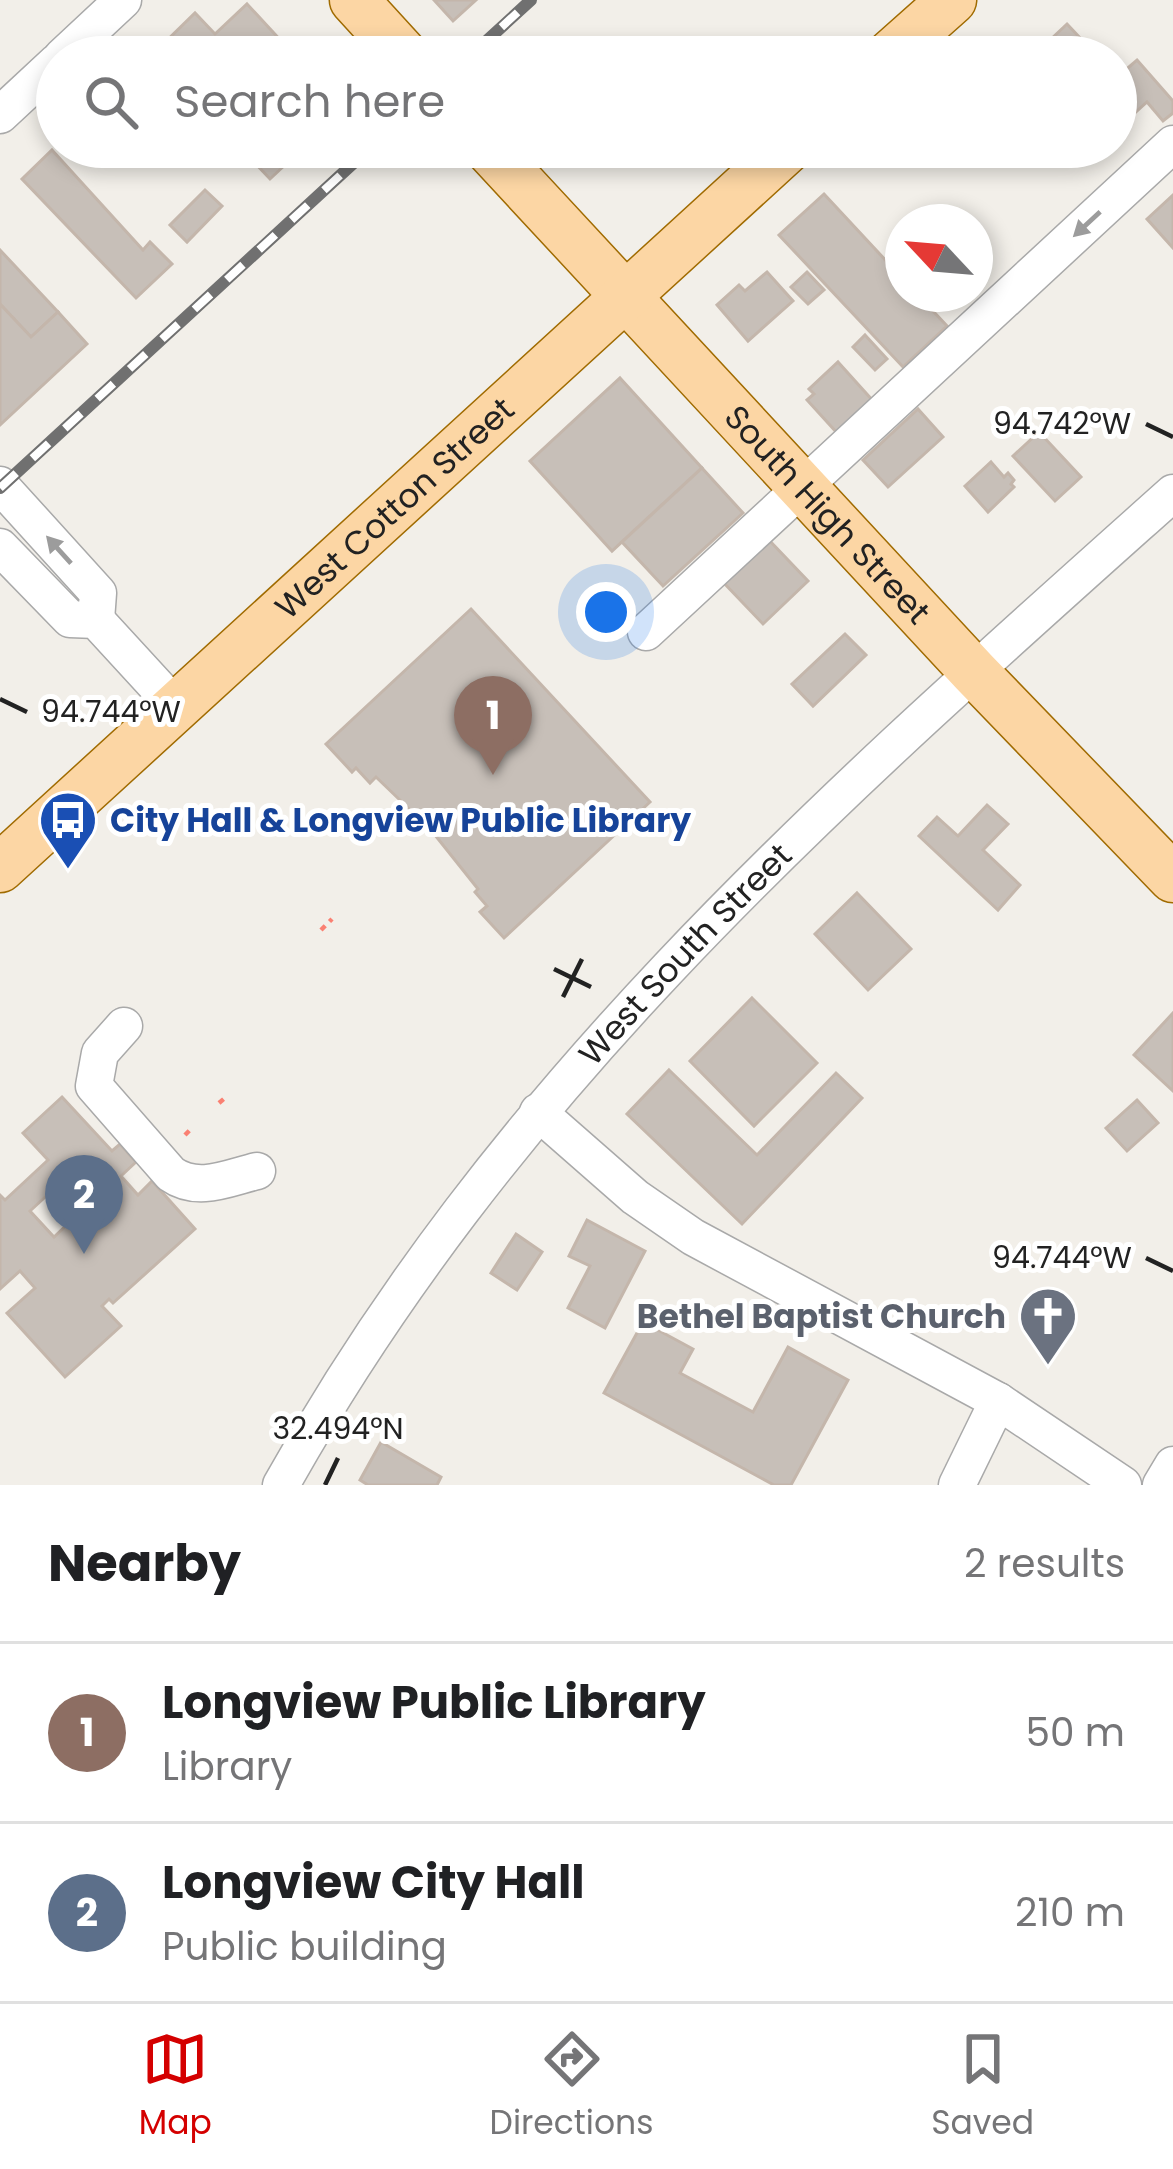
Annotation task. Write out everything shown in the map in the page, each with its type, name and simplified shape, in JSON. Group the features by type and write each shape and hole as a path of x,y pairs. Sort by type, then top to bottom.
{"main road":[{"path":"354,0 387,36"},
{"path":"912,36 952,0"},
{"name":"South High Street","path":"506,168 974,672 1173,878"},
{"name":"West Cotton Street","path":"0,868 766,168"}],"street":[{"path":"85,36 124,0"},
{"path":"0,115 36,81"},
{"path":"646,632 1173,144"},
{"path":"1,486 98,593 96,620"},
{"name":"West South Street","path":"297,1479 425,1257 538,1112 725,908 974,672 1173,493"},
{"path":"0,547 70,619 96,620 175,706"},
{"path":"124,1026 100,1053 94,1085 171,1174 185,1183 202,1185 257,1171"},
{"path":"538,1112 635,1197 693,1237 998,1401 1123,1485"},
{"path":"957,1485 998,1401"},
{"path":"1161,1485 1173,1465"}],"path":[{"path":"321,930 332,919"},
{"path":"220,1103 226,1097"},
{"path":"185,1135 192,1128"}],"building":[{"path":"434,0 476,0 453,21"},
{"path":"247,4 277,36 171,36 195,13 215,34"},
{"path":"1067,24 1078,36 1054,36"},
{"path":"1137,60 1173,101 1173,113 1163,121 1147,102 1137,111"},
{"path":"36,165 68,168 143,250 150,242 172,264 136,298 22,179"},
{"path":"260,168 282,168 270,179"},
{"path":"205,190 222,206 187,242 170,225"},
{"path":"824,194 885,260 885,312 934,312 947,326 903,367 779,235"},
{"path":"1173,195 1173,248 1147,219"},
{"path":"0,250 58,312 31,337 0,304"},
{"path":"767,272 793,301 748,341 717,305 739,285 745,291"},
{"path":"807,272 824,290 808,304 791,287"},
{"path":"0,304 31,337 58,312 87,344 0,425"},
{"path":"865,335 887,359 875,370 853,347"},
{"path":"838,362 874,402 839,435 807,400 814,394 809,389"},
{"path":"620,378 702,468 612,551 530,461"},
{"path":"918,409 943,437 888,487 863,460"},
{"path":"1039,432 1081,477 1055,501 1013,456"},
{"path":"991,462 1004,477 1008,473 1014,487 988,512 965,486"},
{"path":"702,468 743,513 663,586 622,542"},
{"path":"768,539 808,581 763,624 723,582"},
{"path":"471,609 650,802 504,938 480,912 487,906 475,892 478,889 431,830 376,777 370,783 356,768 352,772 326,744"},
{"path":"845,634 866,655 813,706 792,684"},
{"path":"987,805 1008,824 983,850 1020,885 998,910 919,836 937,817 958,836"},
{"path":"857,893 911,949 868,990 815,934"},
{"path":"752,998 817,1063 754,1126 690,1061"},
{"path":"1173,1013 1173,1091 1134,1055"},
{"path":"669,1070 757,1155 836,1073 862,1098 742,1224 627,1114"},
{"path":"62,1097 112,1151 120,1144 136,1162 121,1176 138,1195 152,1181 195,1229 113,1303 109,1299 102,1306 121,1326 65,1377 7,1313 35,1288 20,1271 0,1289 0,1195 5,1200 48,1160 23,1133","holes":["55,1188 79,1213 54,1237 30,1211"]},
{"path":"1137,1100 1158,1123 1127,1151 1106,1128"},
{"path":"587,1220 645,1251 605,1328 568,1308 590,1266 569,1256"},
{"path":"516,1234 542,1252 517,1290 491,1273"},
{"path":"643,1322 693,1349 680,1373 753,1412 788,1347 848,1380 791,1485 774,1485 604,1393"},
{"path":"381,1442 441,1477 437,1485 368,1485 360,1480"}],"railway":[{"path":"492,36 531,0"},
{"path":"0,488 348,168"}],"place":[{"name":"Longview Public Library","path":"493,775"},
{"name":"City Hall & Longview Public Library","path":"68,871"},
{"name":"Longview City Hall","path":"84,1254"},
{"name":"Bethel Baptist Church","path":"1048,1367"}]}
